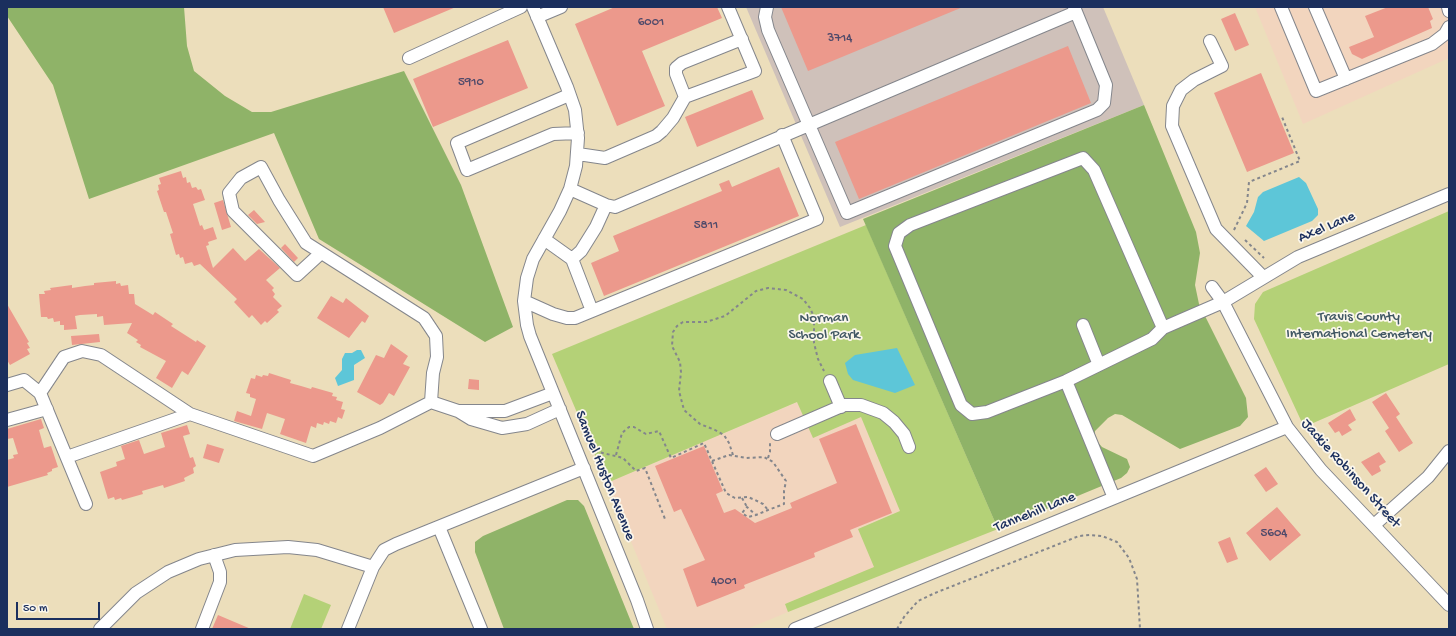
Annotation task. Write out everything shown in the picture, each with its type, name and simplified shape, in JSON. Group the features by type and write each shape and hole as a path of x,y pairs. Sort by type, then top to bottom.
{"street":[{"path":"409,58 521,7"},
{"path":"535,12 561,7"},
{"path":"578,154 604,158 656,136 673,118 685,97 755,71 728,7"},
{"path":"570,189 606,206 615,207 782,135 808,124 1075,10 1106,85 1104,103 1097,110 1090,113 847,213 808,124 768,30 765,17 767,7"},
{"path":"1281,7 1316,91 1432,44 1445,34 1449,27"},
{"path":"1315,7 1346,79"},
{"path":"1448,7 1449,11"},
{"name":"Samuel Huston Avenue","path":"535,12 575,110 578,132 578,154 570,189 529,271 524,301 525,314 530,336 638,600 647,629"},
{"path":"685,97 676,74 676,68 682,63 742,39"},
{"path":"1210,41 1222,66 1194,80 1181,90 1173,106 1172,126 1216,229 1263,277"},
{"path":"569,95 457,143 467,170 553,134 578,132"},
{"path":"524,301 553,314 567,318 575,318 817,219 782,135"},
{"name":"Axel Lane","path":"1163,328 1094,170 1083,158 910,225 899,232 895,246 961,405 972,414 986,412 1066,381 1152,338 1163,328 1223,302 1298,257 1449,194"},
{"path":"321,253 297,275 233,211 229,193 241,178 261,167 279,200 306,243 424,318 436,336 437,356 433,373 431,402"},
{"path":"572,259 580,251 596,227 606,206"},
{"path":"544,239 572,259 592,311"},
{"name":"Jackie Robinson Street","path":"1212,287 1223,302 1287,427 1321,470 1449,605"},
{"path":"1083,325 1099,365"},
{"path":"40,393 64,357 82,352 101,355 190,414 313,456 380,428 431,402 458,411 471,419 502,428 527,424 560,410"},
{"path":"7,385 24,380 40,393 86,504"},
{"path":"830,380 841,407"},
{"path":"1066,381 1114,498"},
{"path":"458,411 505,411 553,393"},
{"path":"777,434 841,407 861,405 883,413 894,422 904,434 909,447"},
{"path":"7,420 47,409"},
{"path":"67,457 190,414"},
{"name":"Tannehill Lane","path":"795,629 1287,427"},
{"path":"1374,525 1428,477 1449,451"},
{"path":"348,629 374,567 384,550 584,468"},
{"path":"439,527 480,629"},
{"path":"100,629 136,594 168,572 199,559 235,550 288,548 317,550 374,567"},
{"path":"202,629 220,582 220,572 214,555"}],"path":[{"path":"1239,235 1233,228 1247,203 1249,182 1300,161 1282,117"},
{"path":"1244,240 1264,258"},
{"path":"733,455 729,443 724,435 716,430 700,424 684,410 679,391 681,372 680,362 672,346 673,332 676,326 683,322 706,322 725,316 756,291 768,288 786,290 803,299 810,308 814,317 814,343 818,359 830,380"},
{"path":"616,455 622,433 626,429 634,427 646,434 659,431 671,458 704,443 726,493 735,498 755,500 763,504 768,510"},
{"path":"595,451 616,455 628,462 636,471 645,468 665,519"},
{"path":"712,461 733,455 746,458 757,456 768,458 773,462 786,481 784,504 748,517 742,513 747,507"},
{"path":"742,498 747,507 756,515"},
{"path":"897,629 904,617 918,601 1079,536 1090,535 1102,536 1117,542 1129,558 1137,579 1140,629"}],"shaded area":[{"path":"746,7 1103,7 1144,105 840,227"},
{"path":"1255,7 1449,7 1449,58 1303,124"},
{"path":"798,402 813,437 861,417 900,511 875,567 785,604 788,612 747,629 667,629 607,483"}],"green space":[{"path":"7,7 184,7 187,46 194,71 225,96 252,112 271,112 404,71 461,185 513,327 485,342 319,239 274,133 89,199 53,85 7,16"},
{"path":"1144,105 1196,232 1200,253 1195,285 1199,304 1246,398 1248,417 1240,426 1180,449 1122,415 1115,414 1108,418 1095,431 1095,439 1102,447 1127,459 1130,467 1127,473 1121,478 998,529 863,219"},
{"name":"Travis County International Cemetery","path":"1449,211 1449,364 1304,427 1254,319 1255,304 1263,292"},
{"name":"Norman School Park","path":"866,225 998,529 788,612 785,604 874,567 858,529 900,511 861,417 813,438 797,402 607,483 552,354"},
{"path":"567,500 578,500 584,506 634,629 504,629 475,552 475,542 483,536"},
{"path":"304,594 331,605 321,629 290,629"}],"water":[{"path":"1299,177 1306,183 1318,209 1318,215 1312,221 1264,241 1246,226 1254,212 1258,197 1263,192"},
{"path":"897,348 915,385 895,393 853,380 848,374 845,363 855,355"},
{"path":"357,350 361,350 365,358 354,365 354,380 338,386 335,378 342,370 342,359 345,353 352,353"}],"building":[{"path":"383,7 456,7 394,33"},
{"path":"615,7 717,7 722,18 642,51 665,106 617,126 575,24"},
{"path":"781,7 963,7 808,71"},
{"path":"1388,7 1428,7 1433,19 1430,21 1432,28 1362,59 1352,54 1349,47 1374,37 1365,16"},
{"path":"1235,13 1249,45 1235,51 1221,19"},
{"path":"508,40 528,88 433,127 413,79"},
{"path":"1068,46 1091,103 859,199 835,142"},
{"path":"1261,73 1294,153 1247,172 1214,93"},
{"path":"752,90 764,119 697,147 685,117"},
{"path":"779,167 799,216 604,296 591,263 619,251 613,236 722,191 719,184 729,180 732,187"},
{"path":"181,171 183,178 186,177 187,183 190,182 192,188 196,187 198,190 201,189 205,200 193,204 200,226 202,225 204,230 213,227 217,239 208,242 209,245 206,246 213,268 233,248 245,261 259,249 280,268 266,280 274,288 272,290 275,294 273,297 282,306 277,310 279,312 267,323 265,321 261,325 252,315 249,318 234,302 237,299 200,264 194,266 192,262 185,264 183,257 180,258 179,254 176,255 170,234 173,233 157,191 159,190 158,185 161,184 159,178"},
{"path":"223,200 231,227 222,230 214,203"},
{"path":"254,210 265,222 257,224 248,215"},
{"path":"285,244 298,258 294,262 281,248"},
{"path":"116,281 116,284 120,283 121,286 128,285 129,294 134,294 135,304 153,315 155,312 173,324 171,326 196,342 197,340 206,346 188,375 182,371 172,388 156,378 166,361 140,347 141,345 136,342 138,340 127,333 132,323 104,325 103,316 97,317 97,314 80,315 75,316 77,329 64,330 64,325 60,325 60,321 54,322 53,318 48,319 47,317 41,317 39,294 45,294 44,291 51,290 50,288 72,285 72,288 94,285 94,283"},
{"path":"331,296 343,303 346,298 369,316 365,323 362,321 349,338 317,318"},
{"path":"7,304 29,342 27,343 30,348 27,349 30,354 10,365 7,360"},
{"path":"99,334 100,342 72,345 71,336"},
{"path":"391,344 408,356 403,364 410,367 394,396 389,393 380,405 357,392 376,355 384,358"},
{"path":"269,373 291,380 290,383 333,393 332,396 337,397 336,400 343,402 341,409 345,410 342,419 338,417 336,423 330,421 329,424 324,422 323,425 317,423 316,428 311,426 306,443 280,434 285,419 267,413 262,429 234,421 237,411 251,416 256,399 250,397 250,394 246,393 251,378 255,379 256,375 262,377 263,375 268,376"},
{"path":"469,379 479,380 479,390 468,389"},
{"path":"1386,393 1400,414 1396,417 1413,443 1399,452 1385,431 1389,428 1372,402"},
{"path":"1350,409 1356,420 1348,425 1352,430 1342,436 1339,431 1335,433 1328,423"},
{"path":"41,419 44,428 39,430 44,448 51,446 58,467 47,473 48,475 7,487 7,460 14,458 13,455 18,454 13,438 7,439 7,429"},
{"path":"856,424 892,513 850,530 853,537 814,553 815,557 744,585 745,588 697,607 683,569 705,560 681,509 674,512 655,466 704,446 723,491 716,494 724,513 735,509 755,523 792,508 790,503 837,483 819,439"},
{"path":"187,425 190,434 183,436 190,458 193,457 196,466 193,468 194,473 184,478 185,481 164,488 163,485 142,491 143,494 122,500 121,498 115,500 114,497 108,499 100,472 117,466 116,462 125,459 121,446 139,440 144,454 165,447 161,433"},
{"path":"207,444 224,449 219,463 203,458"},
{"path":"1379,452 1386,462 1379,466 1381,471 1372,476 1361,462"},
{"path":"1266,467 1278,484 1266,492 1254,475"},
{"path":"1277,507 1301,535 1270,561 1246,533"},
{"path":"1230,537 1238,559 1227,563 1218,542"},
{"path":"218,615 251,629 212,629"}]}
